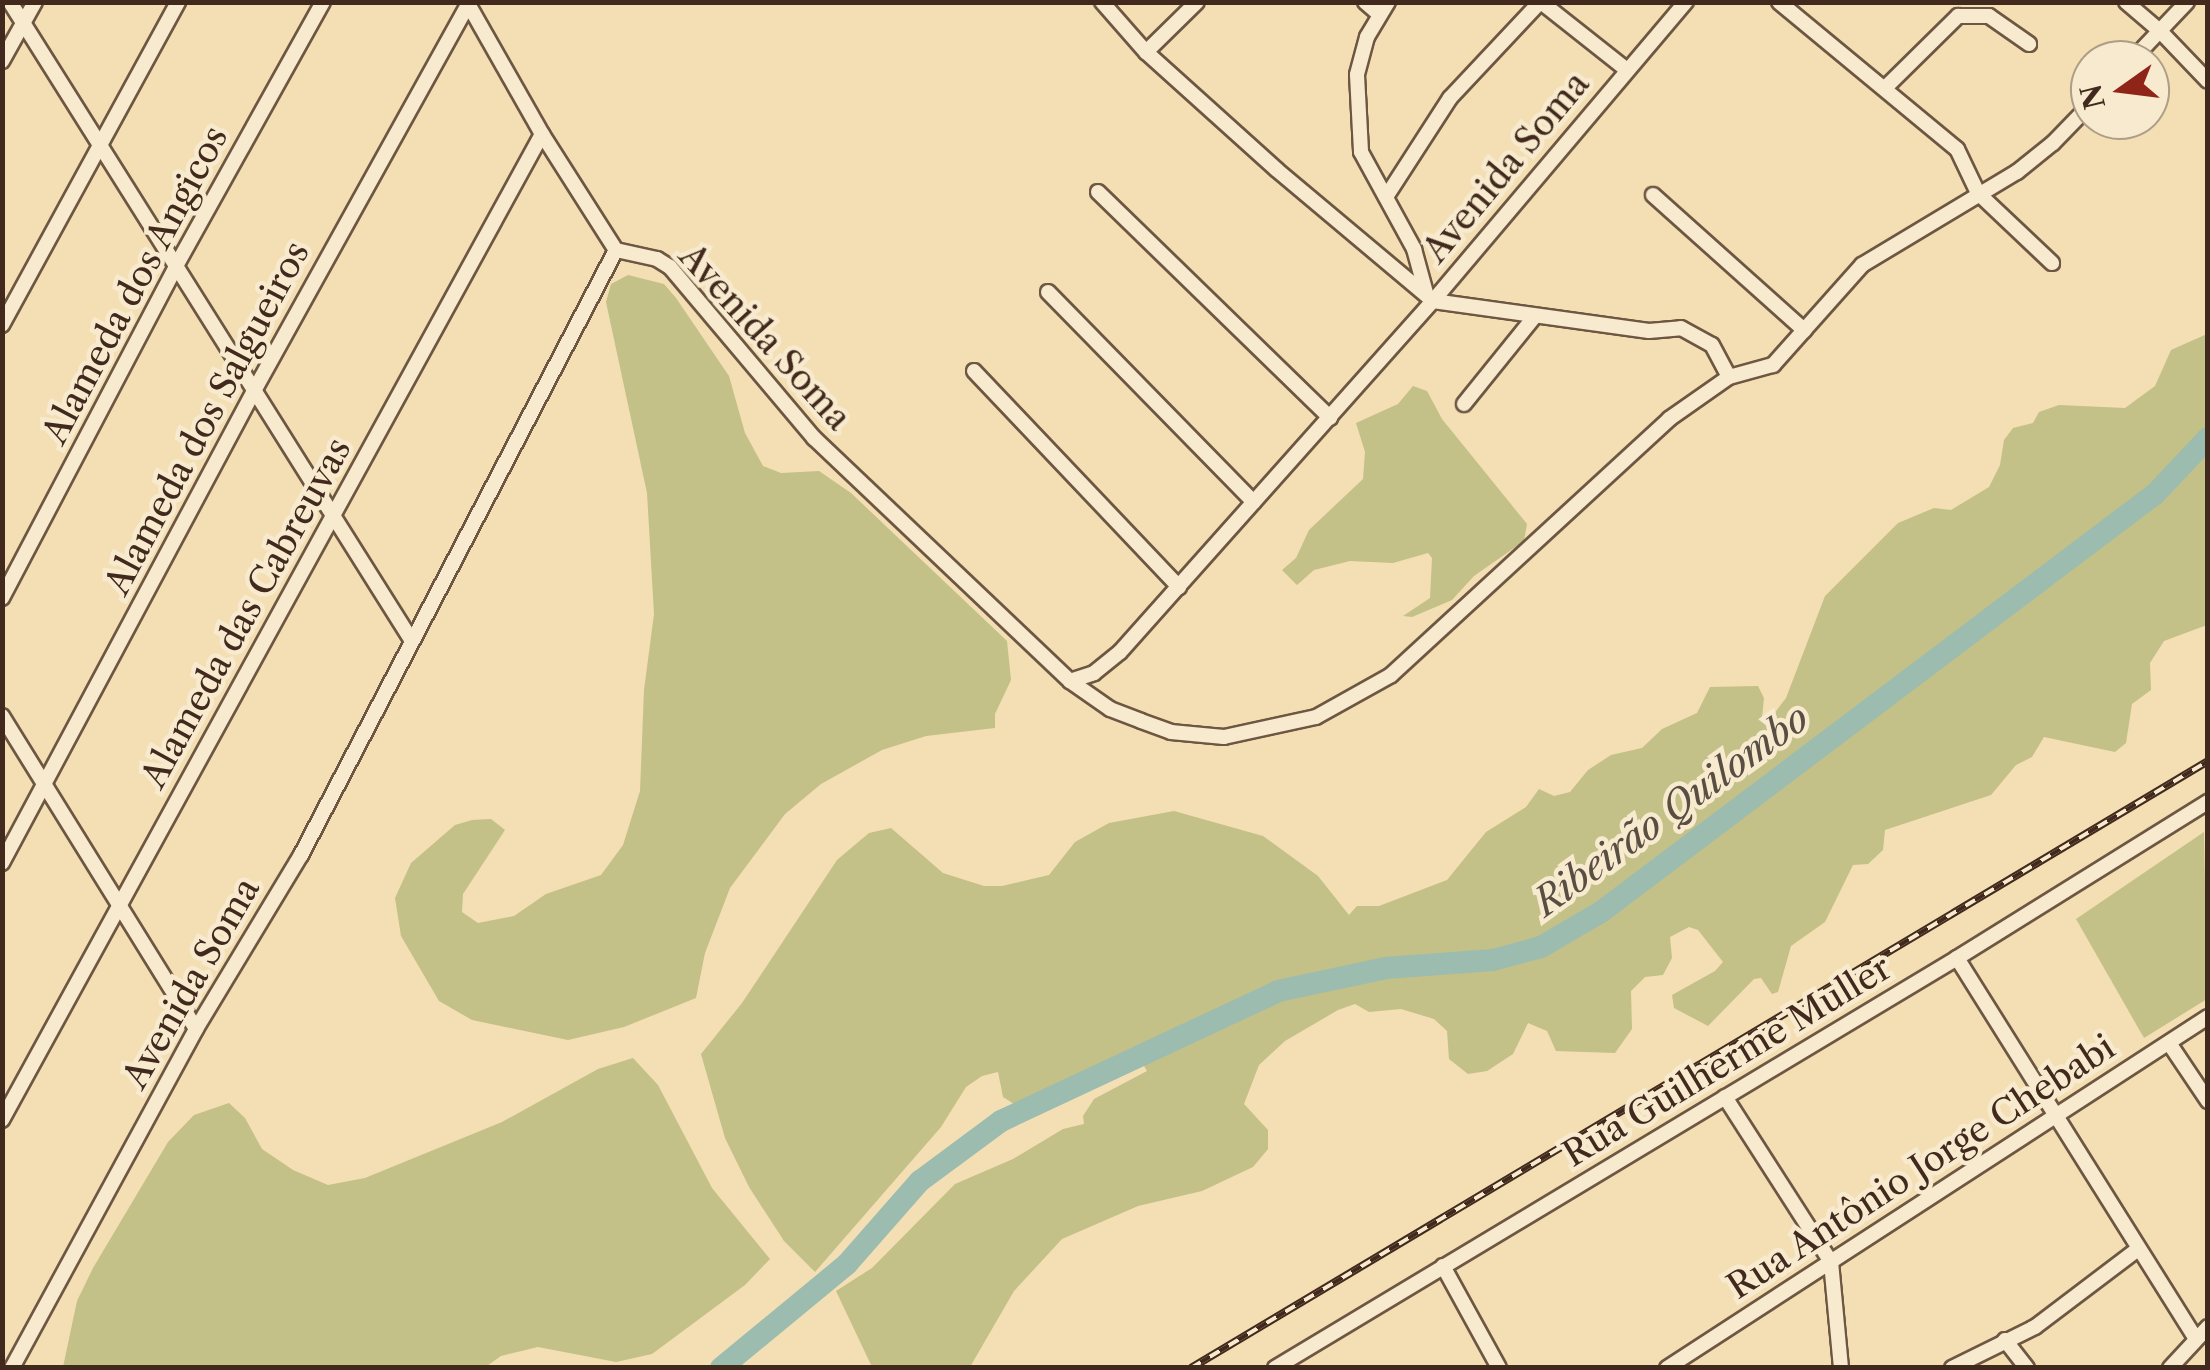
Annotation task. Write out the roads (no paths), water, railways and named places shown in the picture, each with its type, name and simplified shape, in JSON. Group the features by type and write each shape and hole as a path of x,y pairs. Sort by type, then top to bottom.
{"street":[{"path":"10,2 412,641"},
{"path":"2,61 35,2"},
{"path":"2,325 178,2"},
{"name":"Alameda dos Angicos","path":"2,598 176,266 323,2"},
{"path":"1102,2 1146,52 1277,170 1430,298 1649,331 1690,331 1712,345 1729,377"},
{"path":"1146,52 1197,2"},
{"path":"1365,2 1383,8 1362,53 1356,99 1361,152 1414,249 1430,298"},
{"path":"1386,198 1450,98 1541,2 1627,70"},
{"name":"Avenida Soma","path":"12,1368 196,1030 301,854 616,250 657,259 670,267 814,438 1070,681 1094,673 1120,652 1330,418 1686,2"},
{"path":"1778,2 1957,149 1978,193 2052,263"},
{"path":"2126,2 2208,81"},
{"path":"2151,40 2186,2"},
{"path":"467,3 542,134 616,250"},
{"name":"Alameda dos Salgueiros","path":"2,863 467,3"},
{"path":"1886,88 1958,16 1990,16 2029,44"},
{"path":"1070,681 1110,709 1171,732 1200,737 1268,730 1316,716 1402,666 1538,535 1669,419 1729,377 1773,365 1862,265 2054,143 2070,126"},
{"name":"Alameda das Cabreuvas","path":"2,1120 542,134"},
{"path":"1098,192 1330,418"},
{"path":"1653,194 1804,330"},
{"path":"1048,292 1254,502"},
{"path":"1464,404 1534,316"},
{"path":"974,371 1179,586"},
{"path":"2,716 196,1030"},
{"name":"Rua Guilherme Muller","path":"1275,1368 1957,958 2208,802"},
{"path":"1957,958 2054,1119 2195,1338"},
{"name":"Rua Antônio Jorge Chebabi","path":"1667,1368 2208,1017"},
{"path":"2168,1043 2208,1101"},
{"path":"1726,1097 1831,1262 1842,1368"},
{"path":"1952,1368 2055,1314 2138,1249"},
{"path":"1443,1266 1499,1368"},
{"path":"2170,1368 2208,1327"},
{"path":"2006,1340 2027,1368"}],"waterway":[{"name":"Ribeirão Quilombo","path":"721,1368 847,1264 920,1181 1001,1121 1278,991 1386,968 1493,960 1541,947 1601,912 2155,494 2208,438"}],"railway":[{"path":"1191,1368 2208,761"}]}
